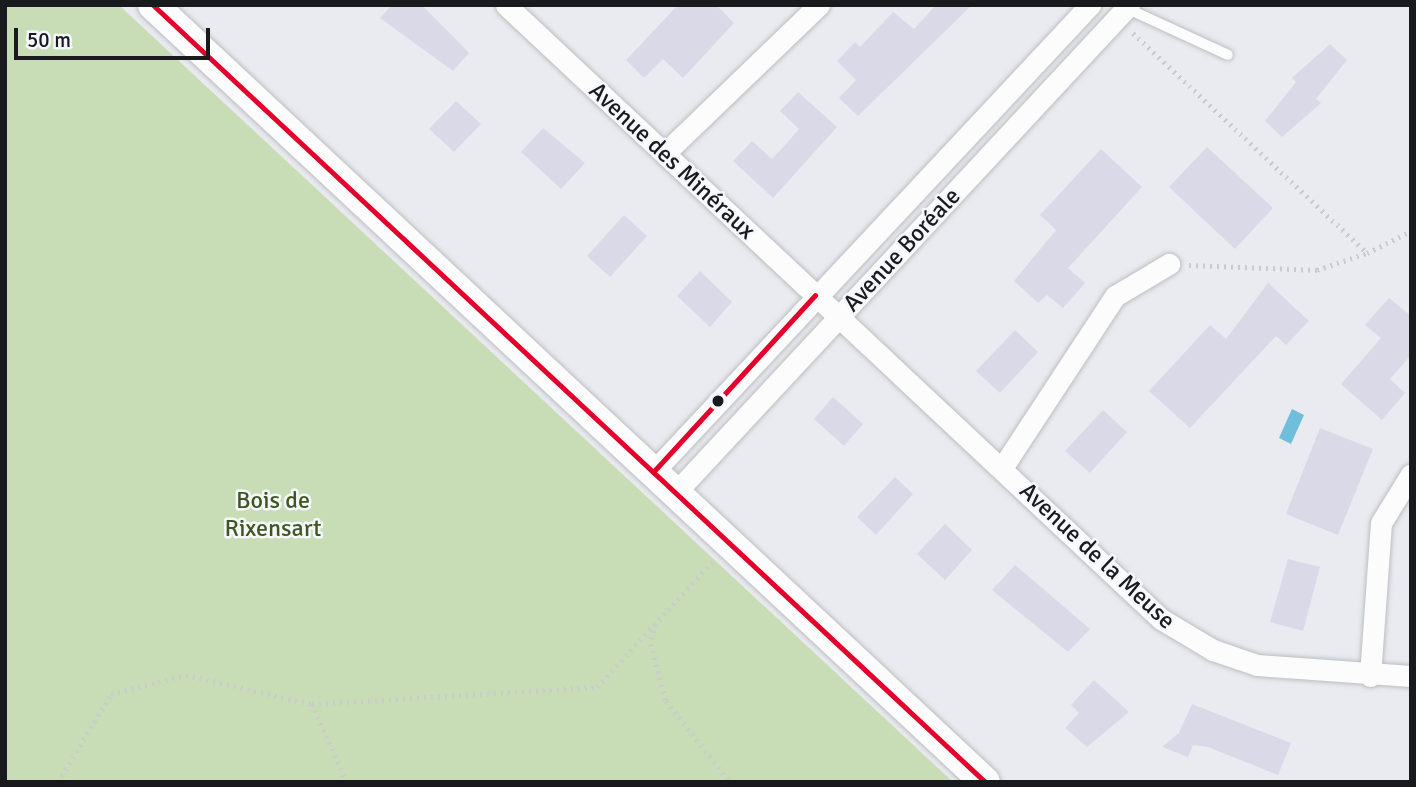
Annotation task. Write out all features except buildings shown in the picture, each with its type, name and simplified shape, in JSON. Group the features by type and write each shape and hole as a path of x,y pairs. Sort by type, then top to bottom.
{"street":[{"path":"153,5 985,782"},
{"name":"Avenue des Minéraux","path":"506,5 838,318"},
{"path":"665,153 819,5"},
{"name":"Avenue Boréale","path":"653,472 815,295 1090,5"},
{"name":"Avenue Boréale","path":"676,492 1122,10"},
{"path":"1002,468 1115,296 1169,264"},
{"name":"Avenue de la Meuse","path":"838,318 1002,468 1140,601 1195,642 1257,665 1370,676 1411,677"},
{"path":"1370,676 1381,523 1411,474"}],"lane":[{"path":"1122,10 1228,55"}],"path":[{"path":"1122,10 1367,253"},
{"path":"1169,264 1317,270 1367,253 1411,231"},
{"path":"58,782 111,694 186,675 312,704 597,687 729,543"},
{"path":"656,623 651,644 666,701 730,782"},
{"path":"312,704 347,782"}],"green space":[{"name":"Bois de Rixensart","path":"5,5 119,5 953,782 5,782"}],"water":[{"path":"1292,409 1304,415 1291,444 1279,438"}],"transit line":[{"path":"153,5 985,782"},
{"path":"653,472 815,295"}]}
